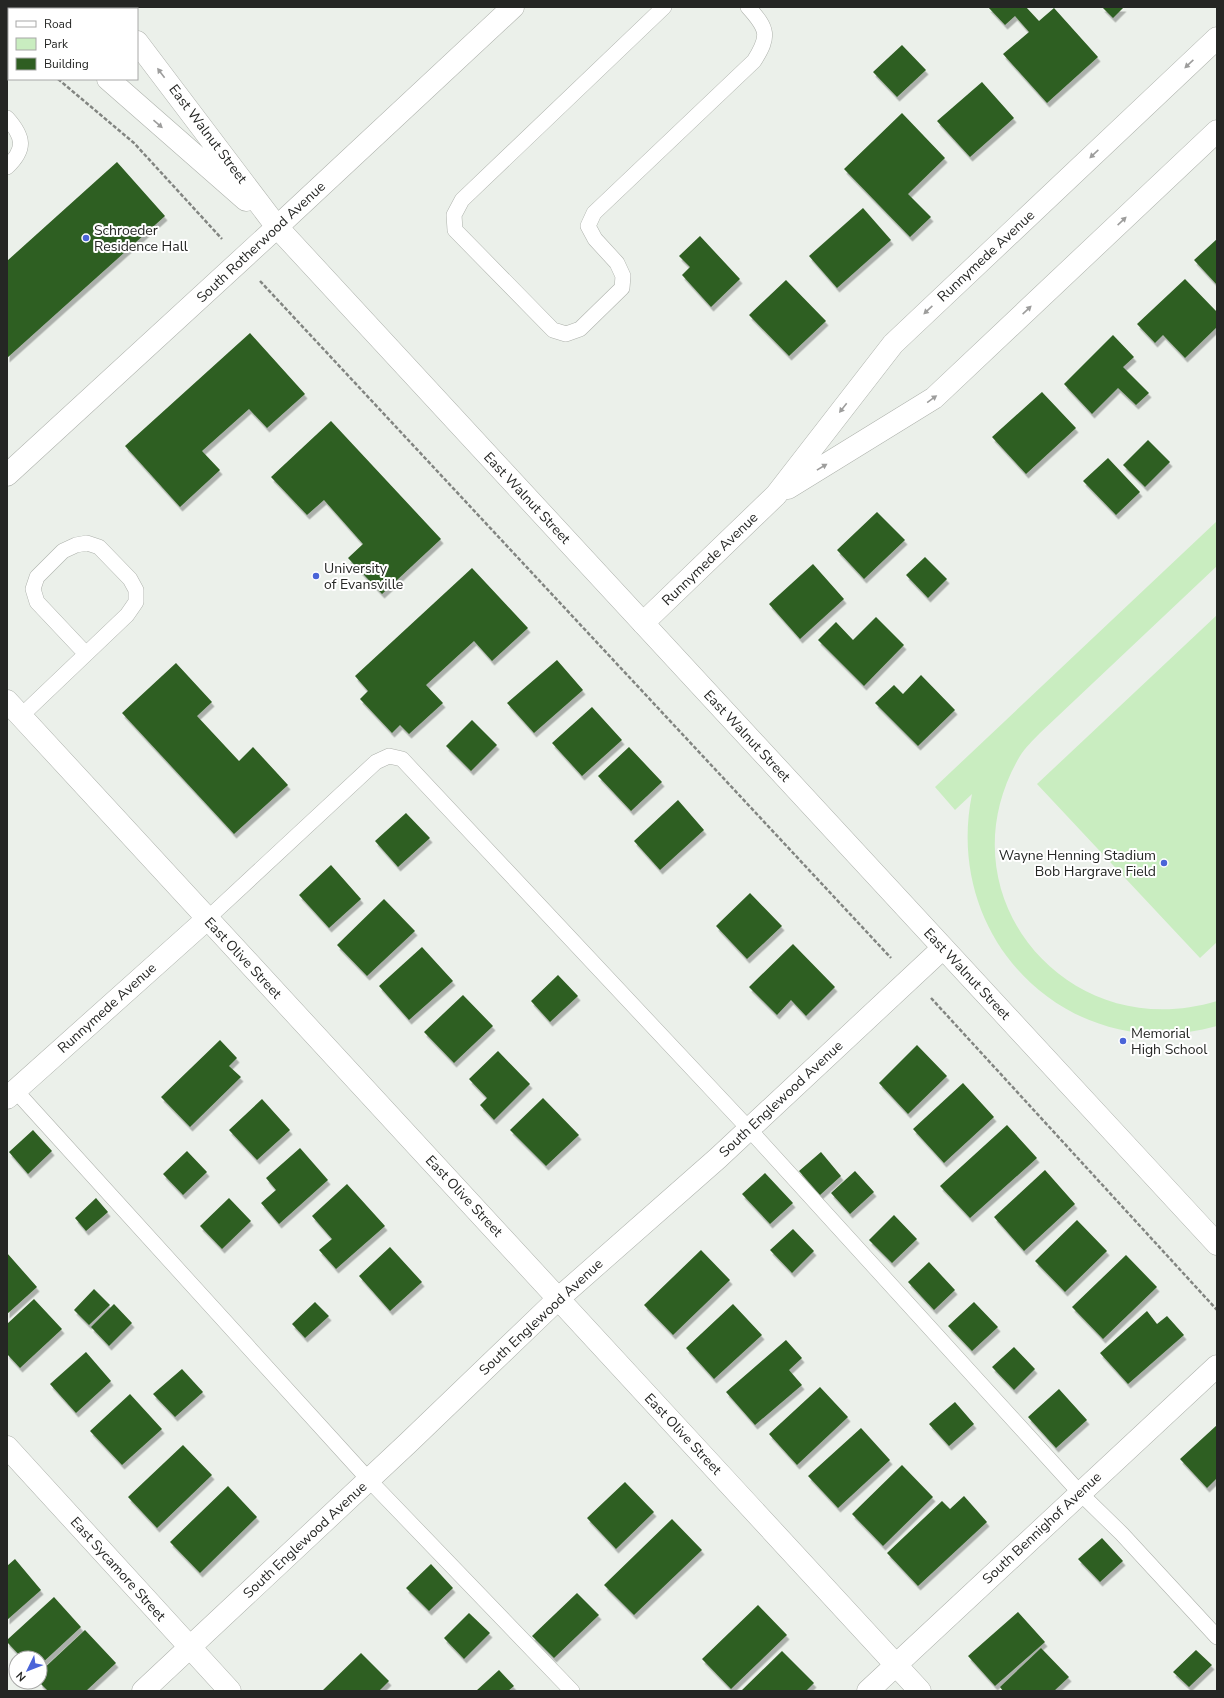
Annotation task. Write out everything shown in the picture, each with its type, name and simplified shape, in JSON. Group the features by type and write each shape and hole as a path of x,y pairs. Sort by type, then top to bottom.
{"street":[{"name":"South Rotherwood Avenue","path":"7,476 278,227 513,7"},
{"name":"Runnymede Avenue","path":"643,623 776,494 893,344 1217,38"},
{"name":"East Walnut Street","path":"138,43 278,227 1217,1244"},
{"name":"East Walnut Street","path":"109,80 278,227"},
{"name":"Runnymede Avenue","path":"776,494 934,398 1217,131"},
{"name":"East Olive Street","path":"14,708 920,1691"},
{"name":"Runnymede Avenue","path":"11,1094 207,919"},
{"name":"South Englewood Avenue","path":"143,1691 369,1480 559,1298 749,1129 943,948"},
{"name":"South Bennighof Avenue","path":"868,1691 1217,1366"},
{"name":"East Sycamore Street","path":"7,1447 230,1691"}],"lane":[{"path":"664,7 462,200 454,215 455,230 553,330 566,334 580,329 622,288 623,276 617,263 595,239 588,226 594,213 754,61 763,46 765,31 757,17 748,7"},
{"path":"7,118 17,129 21,139 21,149 14,160 7,167"},
{"path":"14,708 86,654 127,615 136,602 136,590 130,579 99,547 87,543 76,545 63,551 38,577 33,589 37,602 86,654"},
{"path":"207,919 376,762 388,756 402,759 749,1129 1080,1493 1122,1534 1217,1637"},
{"path":"11,1094 369,1480 572,1691"}],"path":[{"path":"59,80 134,143 218,236"},
{"path":"259,280 894,961"},
{"path":"930,997 1217,1310"}],"green space":[{"path":"1217,521 1217,566 1029,744 1020,756 999,808 995,859 1007,906 1032,947 1067,980 1111,1001 1162,1009 1217,1001 1217,1026 1163,1034 1112,1028 1067,1009 1028,980 998,943 977,898 968,848 972,794 955,810 935,787"},
{"name":"Wayne Henning Stadium Bob Hargrave Field","path":"1217,615 1217,942 1200,958 1037,784"}],"building":[{"path":"988,7 1026,7 1039,21 1054,8 1098,57 1047,103 1003,54 1029,32 1015,16 1005,25"},
{"path":"1102,7 1124,7 1113,18"},
{"path":"902,45 926,70 897,97 873,72"},
{"path":"982,82 1014,118 970,157 937,121"},
{"path":"902,113 945,158 908,194 931,217 910,237 844,169"},
{"name":"Schroeder Residence Hall","path":"117,162 165,216 7,358 7,261"},
{"path":"863,208 891,240 837,288 809,256"},
{"path":"700,236 740,279 711,307 682,275 690,267 679,256"},
{"path":"1217,239 1217,285 1194,260"},
{"path":"1185,279 1217,312 1217,327 1185,358 1163,335 1155,343 1137,324"},
{"path":"786,280 826,321 789,356 749,315"},
{"path":"250,333 305,394 267,428 249,409 202,451 220,470 180,507 125,446"},
{"path":"1113,335 1134,357 1123,367 1149,393 1136,405 1118,388 1092,414 1064,384"},
{"path":"1042,392 1076,428 1026,474 992,437"},
{"path":"331,421 441,539 382,594 348,558 363,544 324,500 307,515 271,477"},
{"path":"1148,440 1170,462 1145,487 1123,465"},
{"path":"1108,458 1140,492 1116,515 1083,481"},
{"path":"877,512 905,540 864,579 837,550"},
{"path":"925,557 947,579 928,598 906,575"},
{"path":"813,564 844,599 800,639 769,604"},
{"path":"472,568 528,628 492,661 474,641 426,685 443,703 409,734 400,725 392,733 360,699 368,691 355,676"},
{"path":"876,617 904,645 864,686 818,640 836,622 853,640"},
{"path":"557,660 583,690 534,733 507,703"},
{"path":"176,663 212,702 197,716 239,761 253,747 288,785 234,834 122,713"},
{"path":"921,675 955,710 918,746 875,703 894,685 903,694"},
{"path":"592,707 622,740 582,776 552,743"},
{"path":"472,720 497,745 471,771 446,746"},
{"path":"629,747 662,782 631,811 598,776"},
{"path":"678,800 704,830 660,870 634,841"},
{"path":"406,813 430,838 398,867 375,841"},
{"path":"331,865 361,899 329,928 299,895"},
{"path":"750,893 782,926 747,959 716,926"},
{"path":"384,899 415,931 367,976 337,945"},
{"path":"793,944 835,987 806,1016 791,1000 777,1015 749,987"},
{"path":"422,947 453,981 409,1020 379,986"},
{"path":"558,975 578,996 550,1022 531,1001"},
{"path":"463,995 493,1026 454,1063 424,1032"},
{"path":"220,1040 237,1058 229,1066 241,1077 190,1127 161,1097"},
{"path":"917,1045 947,1076 908,1114 879,1083"},
{"path":"498,1051 530,1084 494,1120 480,1105 487,1098 469,1079"},
{"path":"963,1083 994,1117 944,1163 913,1129"},
{"path":"543,1098 579,1135 546,1166 510,1130"},
{"path":"262,1099 290,1130 257,1160 229,1130"},
{"path":"1007,1125 1037,1158 970,1218 940,1186"},
{"path":"33,1130 52,1151 28,1174 9,1152"},
{"path":"300,1148 328,1180 279,1224 261,1203 276,1190 266,1178"},
{"path":"187,1151 207,1172 183,1195 163,1174"},
{"path":"821,1152 841,1176 820,1195 799,1171"},
{"path":"1045,1170 1075,1204 1024,1251 994,1217"},
{"path":"855,1171 874,1192 850,1214 831,1193"},
{"path":"765,1173 793,1203 770,1224 742,1194"},
{"path":"347,1184 385,1226 336,1269 319,1250 332,1239 312,1216"},
{"path":"96,1198 108,1212 86,1231 75,1218"},
{"path":"229,1198 251,1221 222,1249 200,1226"},
{"path":"894,1215 917,1239 892,1263 869,1240"},
{"path":"1077,1220 1107,1251 1065,1292 1035,1261"},
{"path":"793,1229 814,1251 792,1273 770,1250"},
{"path":"390,1247 422,1282 390,1311 359,1276"},
{"path":"701,1250 730,1280 673,1335 644,1305"},
{"path":"7,1253 37,1287 7,1314"},
{"path":"1126,1255 1157,1287 1103,1339 1072,1307"},
{"path":"929,1262 955,1290 934,1310 908,1282"},
{"path":"94,1289 110,1305 89,1325 74,1310"},
{"path":"34,1299 62,1329 20,1368 7,1354 7,1324"},
{"path":"315,1302 329,1316 305,1338 292,1324"},
{"path":"974,1302 998,1327 972,1351 948,1326"},
{"path":"114,1304 132,1323 109,1346 91,1327"},
{"path":"733,1304 762,1335 714,1379 686,1348"},
{"path":"1147,1311 1157,1324 1167,1316 1184,1335 1128,1384 1100,1353"},
{"path":"786,1340 802,1358 789,1370 802,1385 755,1425 726,1392"},
{"path":"1014,1347 1035,1369 1014,1390 992,1367"},
{"path":"86,1352 111,1381 76,1413 50,1384"},
{"path":"182,1369 203,1392 175,1417 153,1394"},
{"path":"820,1387 848,1417 797,1465 769,1434"},
{"path":"1059,1389 1087,1420 1056,1448 1028,1417"},
{"path":"130,1394 162,1429 122,1465 90,1431"},
{"path":"955,1402 974,1424 949,1446 929,1424"},
{"path":"1217,1425 1217,1478 1207,1488 1180,1459"},
{"path":"861,1428 890,1460 838,1508 808,1476"},
{"path":"183,1445 212,1475 157,1528 128,1497"},
{"path":"902,1465 933,1497 883,1546 852,1514"},
{"path":"625,1482 654,1512 616,1549 587,1518"},
{"path":"228,1486 257,1517 200,1573 170,1542"},
{"path":"964,1496 987,1522 918,1586 887,1553 942,1501 950,1509"},
{"path":"672,1519 702,1550 634,1615 604,1585"},
{"path":"1102,1538 1123,1561 1100,1582 1078,1559"},
{"path":"15,1559 41,1590 7,1620 7,1566"},
{"path":"431,1564 453,1588 429,1611 406,1588"},
{"path":"577,1593 599,1615 554,1658 532,1636"},
{"path":"54,1597 81,1627 48,1658 48,1650 14,1650 7,1640"},
{"path":"758,1605 787,1635 731,1689 702,1659"},
{"path":"1018,1612 1045,1642 995,1686 968,1656"},
{"path":"469,1613 490,1633 464,1659 444,1638"},
{"path":"85,1630 116,1663 86,1691 48,1691 48,1665"},
{"path":"1041,1648 1069,1677 1054,1691 1003,1691 1000,1687"},
{"path":"1196,1650 1212,1665 1189,1687 1173,1672"},
{"path":"782,1651 814,1683 806,1691 741,1691"},
{"path":"361,1653 389,1681 379,1691 322,1691"},
{"path":"499,1670 514,1686 508,1691 476,1691"}],"place":[{"name":"Schroeder Residence Hall","path":"86,238"},
{"name":"University of Evansville","path":"316,576"},
{"name":"Wayne Henning Stadium Bob Hargrave Field","path":"1164,863"},
{"name":"Memorial High School","path":"1123,1041"}]}
